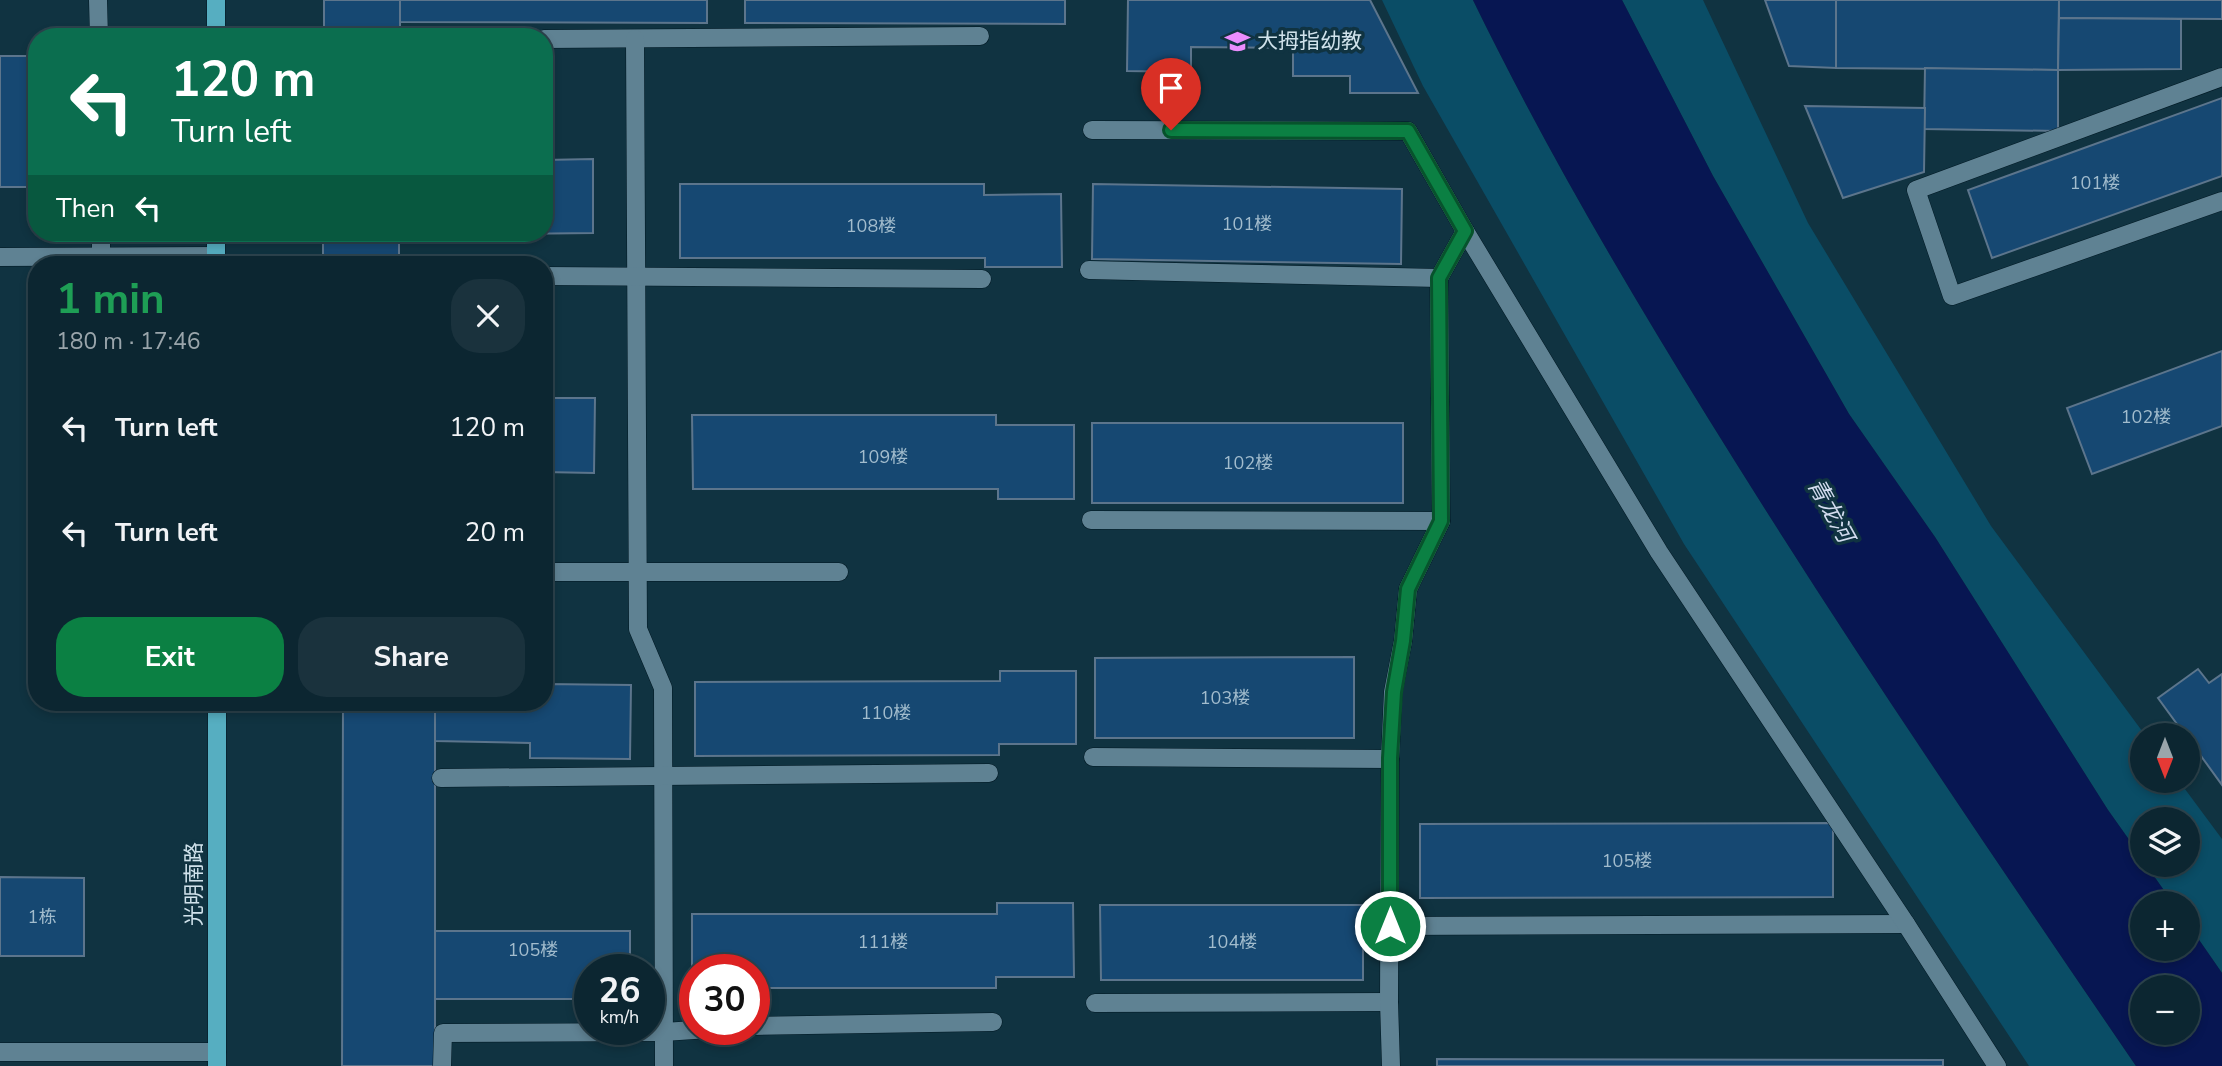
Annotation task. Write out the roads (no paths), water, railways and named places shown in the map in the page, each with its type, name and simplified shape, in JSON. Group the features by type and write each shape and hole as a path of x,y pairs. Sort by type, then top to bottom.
{"main road":[{"path":"216,0 216,28"},
{"name":"光明南路","path":"217,711 217,1059"}],"street":[{"path":"98,0 99,28"},
{"path":"553,39 980,36"},
{"path":"635,39 639,629 663,688 664,954"},
{"path":"2222,77 1916,190 1952,296 2222,201"},
{"path":"1092,130 1408,131 1465,231 1659,552 1997,1066"},
{"path":"1391,1066 1390,758 1394,692 1408,589 1441,521 1439,278 1465,231"},
{"path":"101,242 101,256"},
{"path":"0,257 28,257"},
{"path":"1089,270 1439,278"},
{"path":"553,276 982,279"},
{"path":"1091,520 1441,521"},
{"path":"553,572 839,572"},
{"path":"1093,757 1390,758"},
{"path":"441,778 989,773"},
{"path":"1390,926 1906,924"},
{"path":"1095,1003 1389,1002"},
{"path":"770,1026 993,1022"},
{"path":"442,1066 443,1033 574,1032"},
{"path":"664,1045 664,1066"},
{"path":"0,1052 99,1059 217,1059"}],"water":[{"name":"青龙河","path":"1473,0 1622,0 1713,176 1849,414 1935,537 2130,841 2130,877 2155,877 2164,891 2130,891 2130,961 2200,961 2200,941 2222,973 2222,1066 2136,1066 1918,744 1759,500 1615,264 1556,160"}],"place":[{"name":"大拇指幼教","path":"1237,41"}]}
